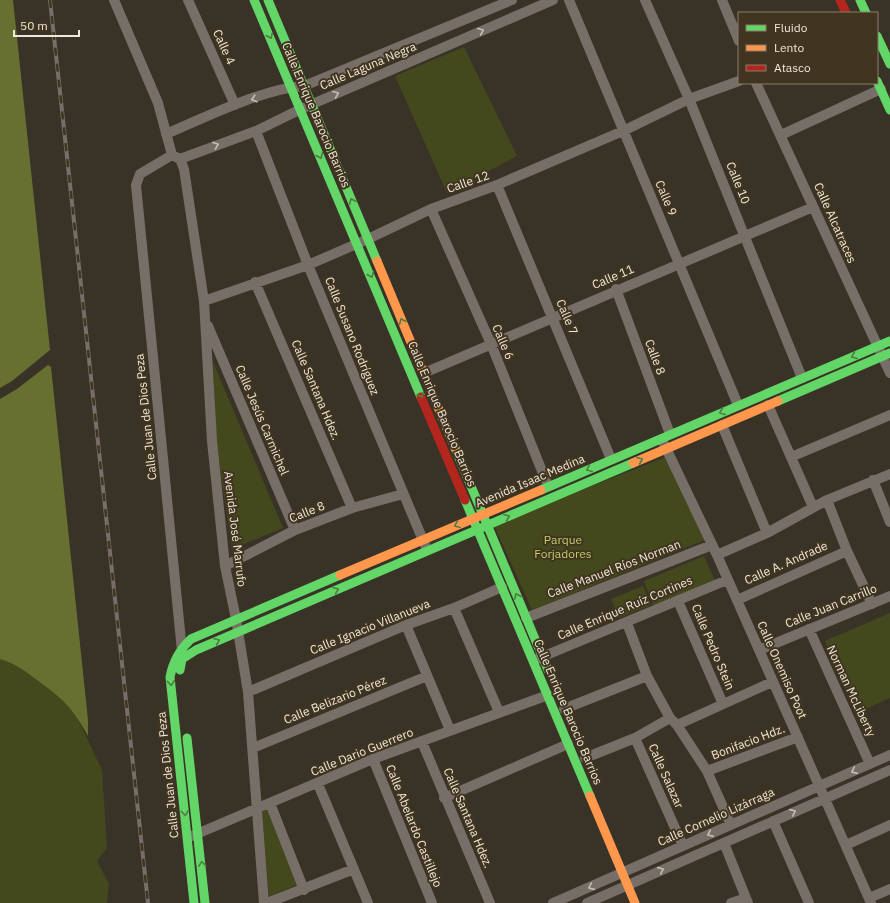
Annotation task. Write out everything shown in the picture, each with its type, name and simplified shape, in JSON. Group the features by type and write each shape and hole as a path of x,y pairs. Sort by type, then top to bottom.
{"main road":[{"name":"Calle Enrique Barocio Barrios","path":"254,0 502,587 559,701 568,744 627,871"},
{"name":"Calle Enrique Barocio Barrios","path":"268,0 526,618 538,659 550,676"},
{"path":"840,0 846,12"},
{"path":"860,0 866,12"},
{"path":"878,38 890,64"},
{"path":"879,85 890,110"},
{"name":"Avenida Isaac Medina","path":"182,647 191,638 890,341"},
{"name":"Avenida Isaac Medina","path":"182,659 196,650 886,355"},
{"path":"364,565 369,576"},
{"name":"Calle Juan de Dios Peza","path":"182,647 172,661 170,677 194,903"},
{"name":"Calle Juan de Dios Peza","path":"182,659 180,683 183,713"},
{"name":"Calle Juan de Dios Peza","path":"185,728 199,834 205,903"},
{"name":"Calle Enrique Barocio Barrios","path":"586,762 632,883 645,903"},
{"name":"Calle Enrique Barocio Barrios","path":"632,883 635,903"}],"street":[{"path":"114,0 158,103 166,134 176,157"},
{"name":"Calle 4","path":"188,0 235,105"},
{"name":"Calle Laguna Negra","path":"166,134 235,105 291,87 304,86 512,0"},
{"name":"Calle Laguna Negra","path":"136,185 140,174 176,157 256,131 300,109 553,0"},
{"name":"Calle 9","path":"570,0 623,131 738,405"},
{"name":"Calle 10","path":"645,0 689,99 802,378"},
{"path":"722,0 738,39"},
{"path":"453,25 459,40"},
{"name":"Calle 12","path":"204,301 255,282 308,265 431,209 497,185 623,131 689,99 738,81"},
{"name":"Calle Alcatraces","path":"756,84 781,134 877,346 886,355 890,373"},
{"path":"781,134 879,85"},
{"name":"Calle Susano Rodríguez","path":"256,131 308,265 428,551"},
{"name":"Avenida José Marrufo","path":"176,157 184,169 204,301 212,441 224,566 236,619 248,692 266,903"},
{"name":"Calle Juan de Dios Peza","path":"136,185 182,659"},
{"name":"Calle 7","path":"497,185 611,460"},
{"name":"Calle 11","path":"424,372 616,289 813,207"},
{"name":"Calle 6","path":"431,209 491,344 548,486"},
{"name":"Calle Santana Hdez.","path":"255,282 352,508"},
{"name":"Calle 8","path":"616,289 666,436 666,449"},
{"name":"Calle Jesús Carmichel","path":"205,320 294,530"},
{"path":"768,405 813,507"},
{"path":"791,457 890,415"},
{"path":"722,425 767,533"},
{"name":"Calle Onemiso Poot","path":"666,449 717,555 772,682 870,900"},
{"path":"717,555 767,533 827,500 890,474"},
{"path":"873,480 890,522"},
{"name":"Calle 8","path":"224,566 294,530 352,508 403,494"},
{"path":"827,500 847,551 872,604"},
{"name":"Calle Manuel Ríos Norman","path":"526,618 712,545"},
{"name":"Calle A. Andrade","path":"737,600 847,551"},
{"name":"Calle Enrique Ruíz Cortines","path":"538,659 727,580"},
{"name":"Calle Ignacio Villanueva","path":"248,692 406,625 454,608 502,587"},
{"name":"Calle Juan Carrillo","path":"759,650 890,596"},
{"name":"Calle Pedro Stein","path":"678,601 723,704"},
{"path":"454,608 499,712"},
{"path":"627,623 647,676 670,718 708,771 731,825"},
{"path":"406,625 450,730"},
{"name":"Norman McLiberty","path":"809,630 870,764"},
{"name":"Calle Belizario Pérez","path":"253,748 427,676"},
{"name":"Calle Dario Guerrero","path":"188,838 318,784 373,759 499,712 559,701 647,676"},
{"path":"677,726 772,682"},
{"path":"586,762 635,738 670,718"},
{"name":"Bonifacio Hdz.","path":"708,771 798,737"},
{"name":"Calle Salazar","path":"635,738 683,846"},
{"name":"Calle Santana Hdez.","path":"422,742 444,798 490,903"},
{"path":"444,798 568,744"},
{"name":"Calle Cornelio Lizárraga","path":"553,903 890,755"},
{"name":"Calle Abelardo Castillejo","path":"373,759 432,903"},
{"path":"587,903 890,770"},
{"path":"318,784 368,903"},
{"path":"270,804 304,890"},
{"path":"773,821 809,903"},
{"path":"846,845 890,825"},
{"path":"724,843 747,900 731,903"},
{"path":"266,903 304,890 354,869"},
{"path":"870,900 890,889"}],"green space":[{"path":"0,0 13,0 50,350 12,381 0,388"},
{"path":"464,47 517,156 447,193 395,76"},
{"path":"213,362 283,528 232,549 216,440"},
{"path":"48,365 51,367 88,720 88,736 72,711 60,698 24,670 0,659 0,399 17,389"},
{"name":"Parque Forjadores","path":"668,456 705,540 532,610 494,525"},
{"path":"704,556 716,583 654,608 644,581"},
{"path":"643,586 651,605 619,618 611,599"},
{"path":"890,613 890,698 856,713 825,641"},
{"path":"0,659 16,664 59,696 76,715 102,770 107,848 97,861 109,884 107,903 0,903"},
{"path":"268,810 297,885 269,896 262,812"}],"railway":[{"path":"50,0 148,903"}],"traffic: fast":[{"path":"254,0 421,397"},
{"path":"268,0 377,261"},
{"path":"860,0 866,12"},
{"path":"878,38 890,64"},
{"path":"878,83 890,110"},
{"path":"541,490 890,341"},
{"path":"778,401 890,353"},
{"path":"455,448 548,670"},
{"path":"180,670 182,659 196,650 633,463"},
{"path":"465,500 590,796"},
{"path":"194,903 170,677 175,661 183,647 191,639 340,575"},
{"path":"187,738 205,903"}],"traffic: slow":[{"path":"377,261 455,448"},
{"path":"633,463 778,401"},
{"path":"340,575 541,490"},
{"path":"590,796 635,903"}],"traffic: jam":[{"path":"840,0 846,12"},
{"path":"421,397 465,500"}]}
